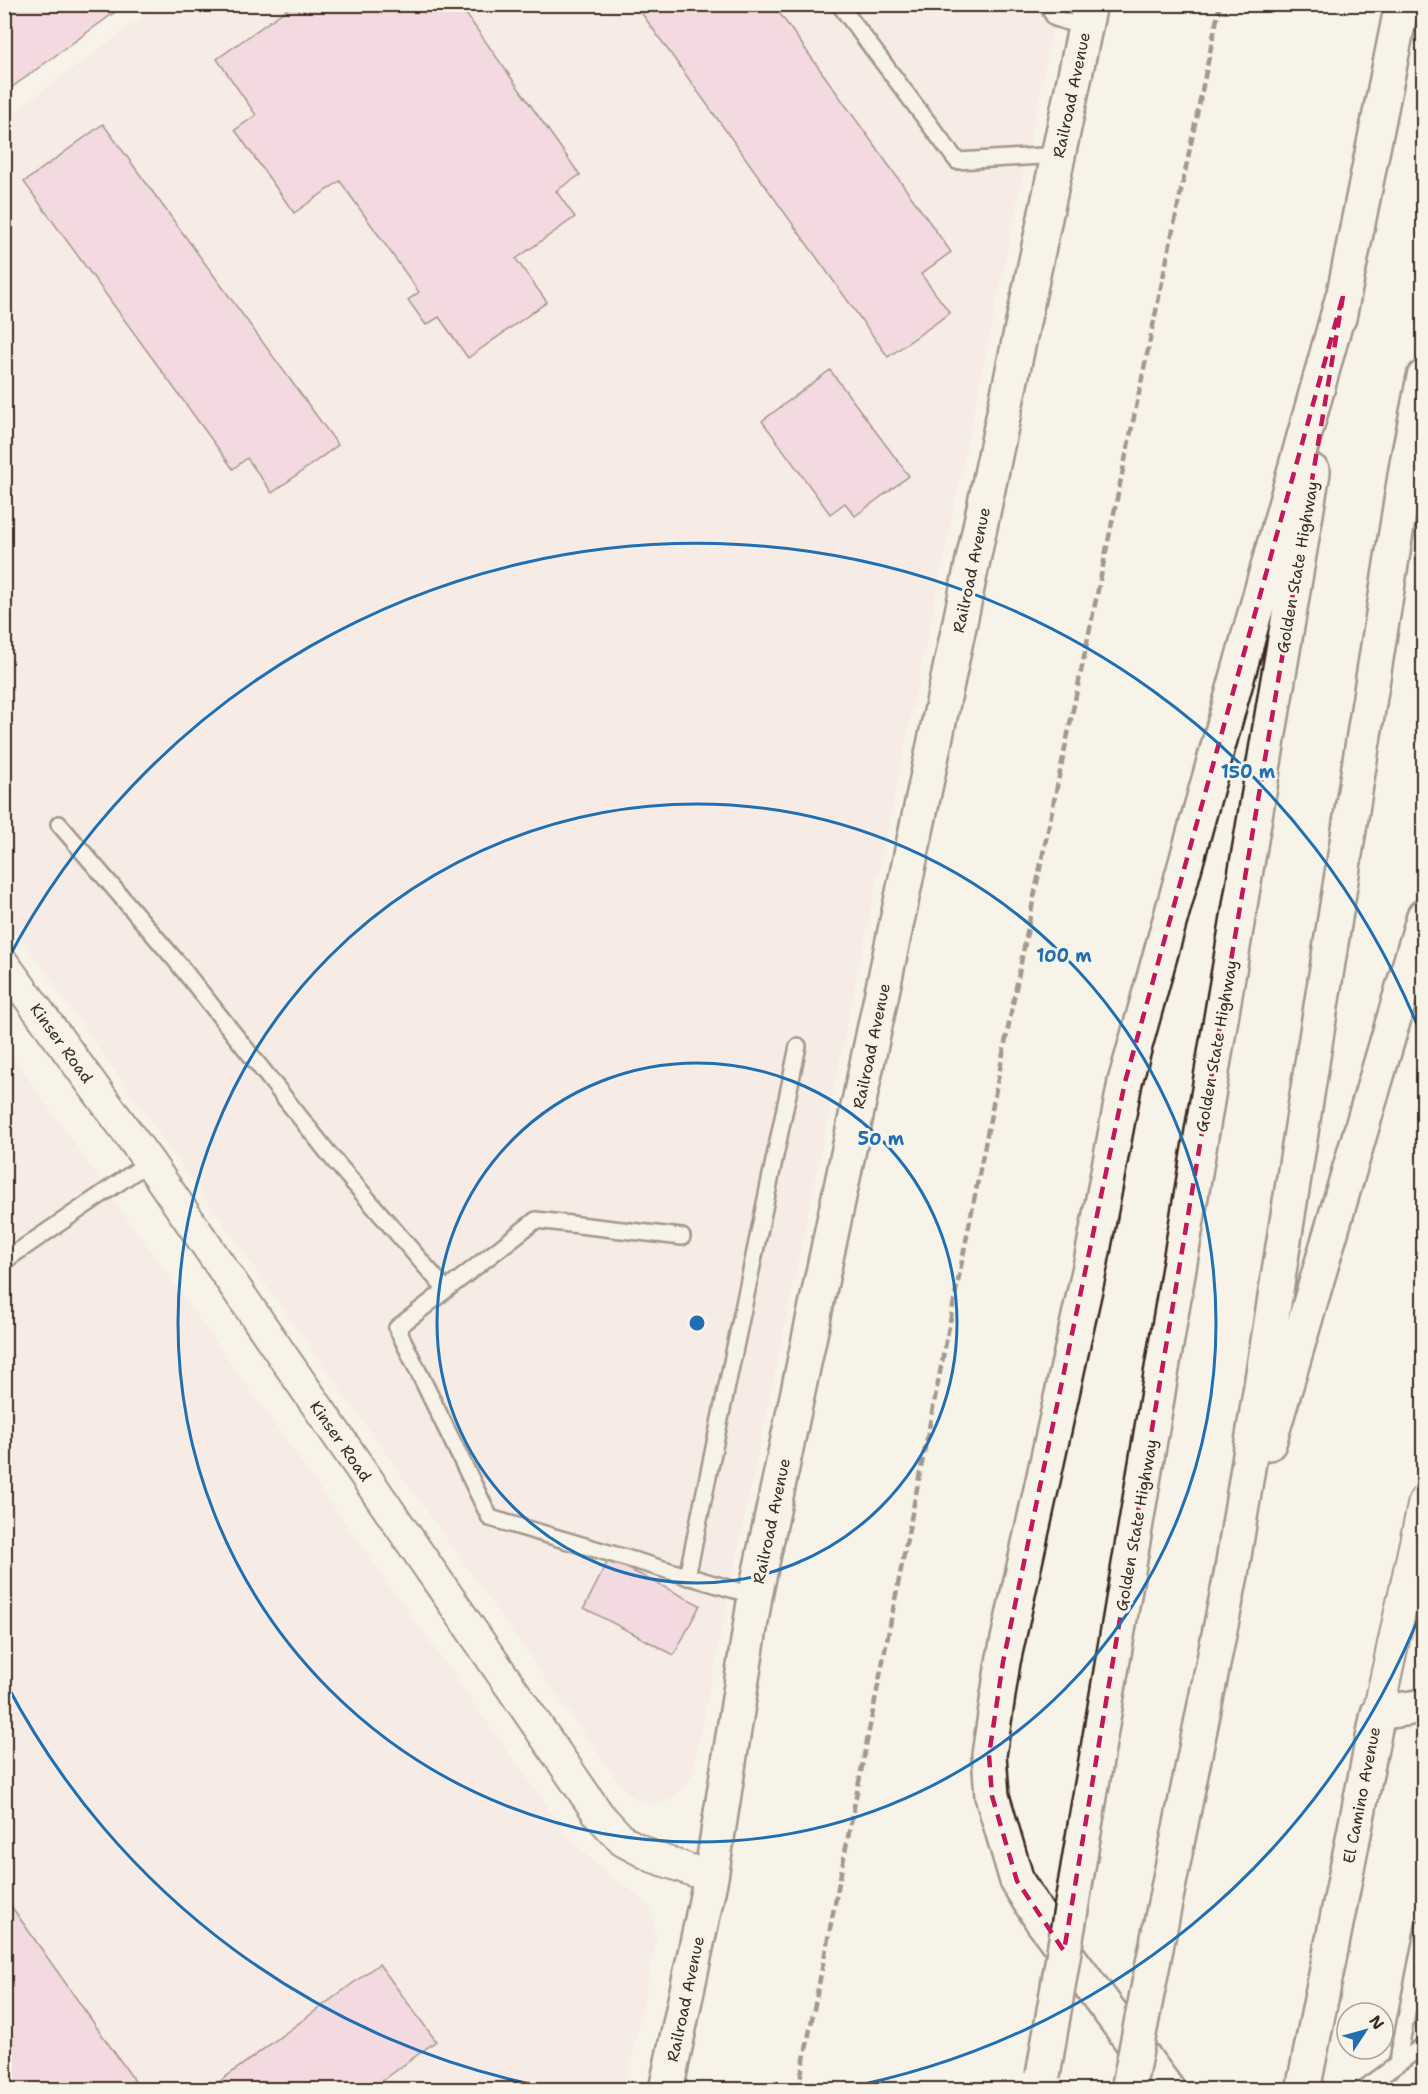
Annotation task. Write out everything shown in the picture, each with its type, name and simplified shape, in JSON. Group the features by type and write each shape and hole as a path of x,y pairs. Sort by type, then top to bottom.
{"main road":[{"name":"Golden State Highway","path":"1041,2083 1343,296 1402,4"},
{"name":"Railroad Avenue","path":"666,2090 711,1877 755,1596 1087,16"},
{"path":"1168,2090 1042,1921 1017,1881 992,1796 989,1755 1003,1662 1091,1263 1125,1082 1343,296"},
{"path":"1128,2090 1231,1575 1407,463 1424,376"},
{"path":"1231,1575 1424,916"},
{"path":"1378,1713 1424,1706"},
{"name":"El Camino Avenue","path":"1303,2090 1378,1713"}],"street":[{"name":"Kinser Road","path":"4,964 149,1162 599,1815 623,1841 653,1857 711,1877"},
{"name":"El Camino Avenue","path":"1378,1713 1424,1501"}],"lane":[{"path":"839,4 957,160 1058,155"},
{"path":"1051,4 1050,10 1055,18 1087,16"},
{"path":"59,824 177,962 333,1159 446,1290"},
{"path":"687,1577 798,1046"},
{"path":"4,1261 149,1162"},
{"path":"682,1237 536,1220 397,1328 490,1518 755,1596"},
{"path":"1397,2064 1424,1927"},
{"path":"1362,2090 1424,2045"}],"highlighted area":[{"path":"1343,296 1064,1951 1017,1881 992,1796 989,1755 1003,1662 1125,1082"}],"shaded area":[{"path":"160,5 1058,5 691,1777 683,1789 670,1800 656,1804 638,1800 625,1791 5,915 4,119"},
{"path":"4,1046 571,1840 609,1877 638,1895 651,1910 656,1940 625,2089 5,2089"}],"building":[{"path":"4,4 126,4 4,93"},
{"path":"294,4 401,4 403,7 407,4 459,4 580,175 556,191 575,217 516,259 547,302 468,358 439,317 426,325 408,300 419,292 340,181 294,213 235,130 256,115 217,59"},
{"path":"635,4 773,4 951,252 921,274 950,313 888,357"},
{"path":"103,124 338,445 272,493 247,458 233,469 24,182"},
{"path":"830,370 909,476 855,516 845,503 830,514 762,421"},
{"path":"609,1559 700,1605 674,1655 584,1608"},
{"path":"4,1896 141,2090 4,2090"},
{"path":"379,1964 436,2041 370,2090 208,2090"}],"railway":[{"path":"798,2090 1034,897 1220,4"}]}
